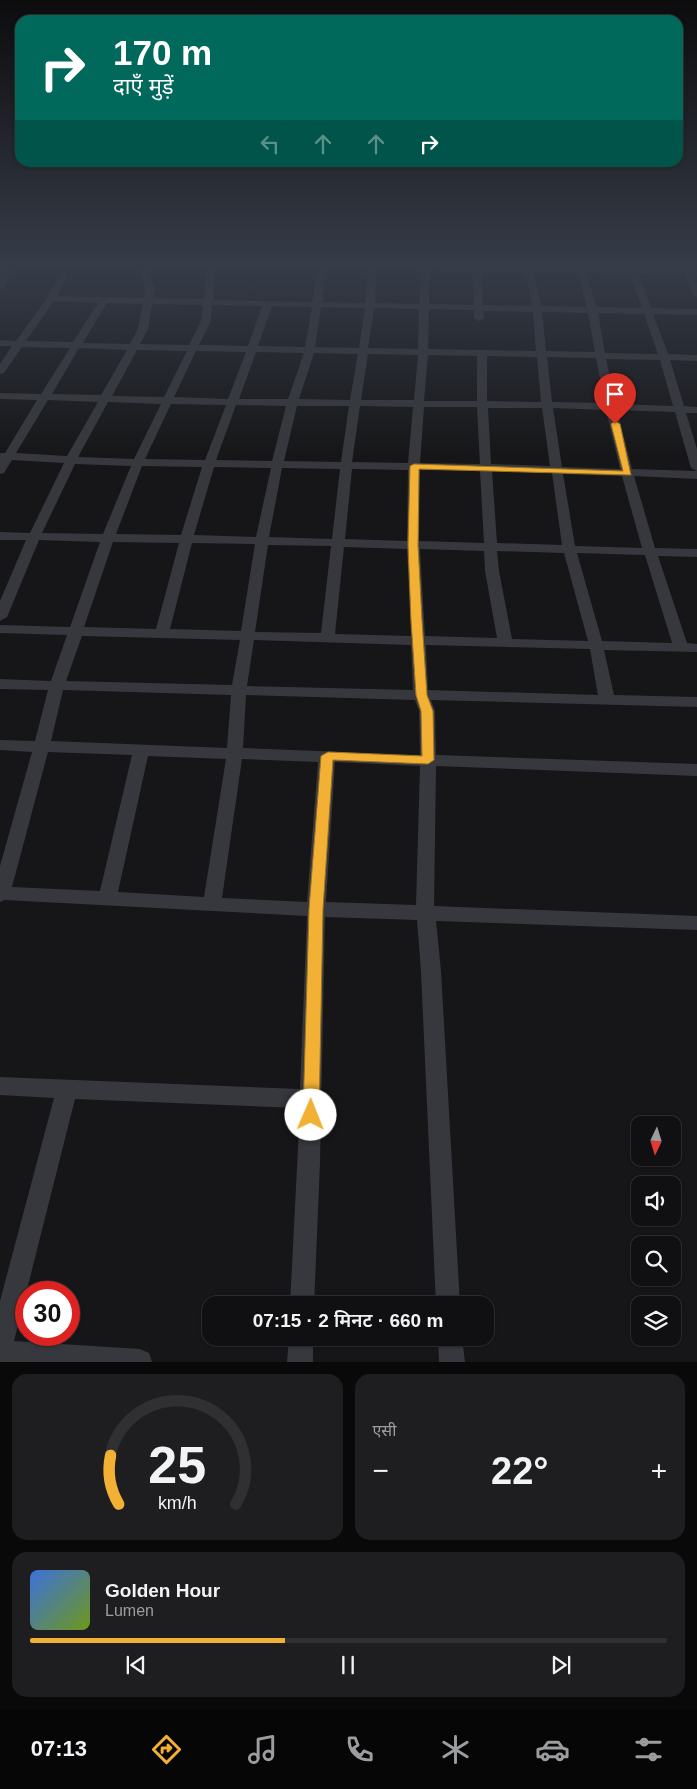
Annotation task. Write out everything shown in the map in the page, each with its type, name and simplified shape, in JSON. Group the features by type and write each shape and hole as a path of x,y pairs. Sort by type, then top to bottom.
{"street":[{"path":"0,371 28,331"},
{"path":"0,470 5,457 86,331"},
{"path":"0,617 34,536 71,460 142,331"},
{"path":"202,331 138,462 108,538 57,686 19,833 1,891 107,899 316,909 697,923"},
{"path":"162,633 184,539 231,402 254,349 260,331"},
{"path":"212,904 235,752 239,690 249,635 262,540 277,465 293,401 310,350 313,331"},
{"path":"328,637 346,466 366,331"},
{"path":"423,331 414,466 413,545 421,695 427,711 428,760 424,897 431,971 448,1296"},
{"path":"540,331 547,405 569,549 596,645 607,700"},
{"path":"596,331 611,407 648,551 681,647"},
{"path":"655,331 697,468"},
{"path":"0,343 194,349 542,353 697,358"},
{"path":"482,352 482,404 492,571 505,642"},
{"path":"0,396 231,402 293,401 547,405 697,410"},
{"path":"5,457 138,462 414,466 697,475"},
{"path":"0,536 262,540 697,553"},
{"path":"0,628 697,648"},
{"path":"0,684 697,702"},
{"path":"0,745 697,770"},
{"path":"107,899 142,749"},
{"path":"302,1296 311,1099 316,909 328,756"},
{"path":"0,1086 311,1099"},
{"path":"0,1348 67,1088"},
{"path":"300,1362 301,1346"},
{"path":"451,1346 452,1362"},
{"path":"0,1352 140,1362"}],"route":[{"path":"311,1115 316,909 328,756 428,760 427,711 421,695 416,620 413,545 414,466 628,473 615,424"}]}
